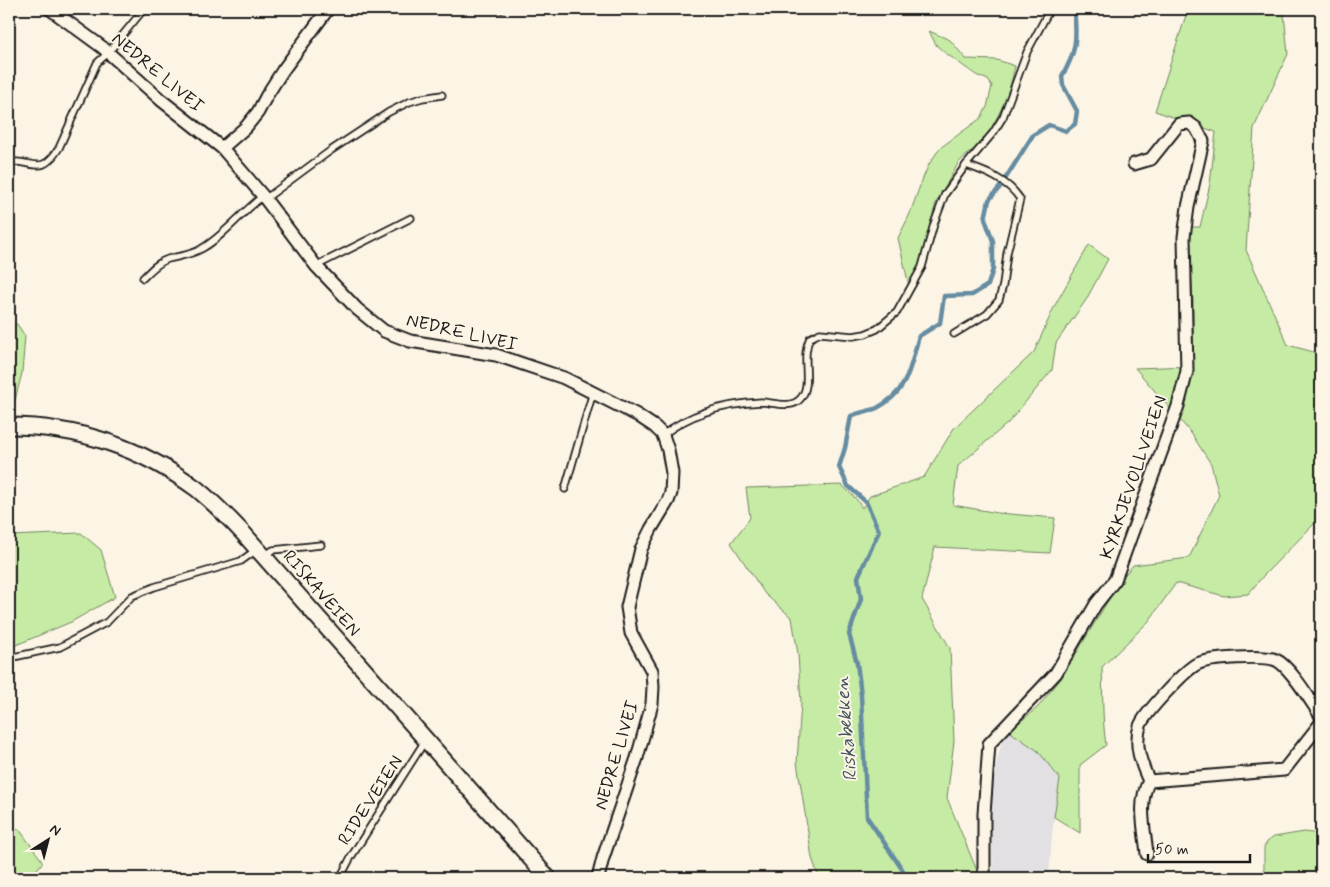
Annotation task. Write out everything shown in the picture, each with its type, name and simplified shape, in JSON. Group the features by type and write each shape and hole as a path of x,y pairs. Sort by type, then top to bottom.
{"main road":[{"name":"RISKAVEIEN","path":"9,426 88,435 124,448 157,463 212,502 261,552 548,878"}],"street":[{"name":"NEDRE LIVEI","path":"50,9 108,53 161,100 222,148 264,198 316,266 356,308 384,331 410,341 496,355 564,378 642,418 663,435 672,473 671,493 665,508 651,528 641,550 627,607 631,633 652,671 652,704 637,758 602,858 598,878"},
{"path":"222,148 246,127 258,112 282,70 328,9"},
{"name":"KYRKJEVOLLVEIEN","path":"984,878 984,814 989,744 1056,673 1096,604 1115,580 1178,406 1187,370 1184,237 1188,207 1203,141 1196,128 1189,123 1179,124 1151,159 1134,164"},
{"path":"1147,854 1142,809 1144,791 1149,781 1140,760 1138,737 1140,726 1144,717 1196,665 1208,660 1265,657 1276,660 1286,667 1321,716"},
{"path":"1149,781 1284,770 1321,723"}],"lane":[{"path":"9,162 15,161 31,165 44,165 51,161 59,148 97,63 108,53 144,9"},
{"path":"663,435 674,426 695,416 732,405 765,402 786,405 799,401 806,385 806,350 810,338 820,333 853,336 865,334 877,329 888,320 902,304 922,267 945,194 984,144 1002,117 1027,52 1050,9"},
{"path":"143,278 166,259 185,256 200,250 213,241 246,209 390,112 409,102 442,95"},
{"path":"954,334 987,314 999,300 1007,253 1020,199 1014,190 1003,182 984,171 966,165"},
{"path":"316,266 411,218"},
{"path":"565,489 593,392"},
{"path":"9,658 60,647 107,622 132,596 154,587 241,561 261,552 322,545"},
{"name":"RIDEVEIEN","path":"340,878 351,857 426,740"}],"shaded area":[{"path":"1009,731 1038,751 1060,779 1052,834 1049,878 993,878 991,788 1001,744"}],"green space":[{"path":"1188,9 1287,9 1284,14 1288,54 1254,128 1246,250 1288,345 1321,354 1321,517 1248,594 1224,596 1176,583 1149,621 1102,667 1103,716 1106,745 1080,765 1080,833 1054,817 1060,779 1038,751 1009,731 1038,707 1062,677 1121,579 1133,565 1189,558 1219,495 1211,464 1191,433 1135,368 1193,366 1193,301 1189,227 1200,227 1210,184 1216,132 1155,111"},
{"path":"929,31 950,40 966,59 997,60 1015,66 1008,96 991,129 976,147 959,162 936,203 917,271 909,286 898,238 909,216 929,164 940,148 981,118 987,107 992,86 988,80 976,75 944,52 936,45"},
{"path":"1089,245 1108,259 1086,300 1056,343 1052,370 1008,423 958,466 953,505 998,513 1055,518 1050,553 935,547 922,599 950,648 954,741 947,798 980,878 819,878 812,858 797,762 801,703 798,654 792,618 765,594 731,543 750,518 746,488 842,485 862,508 870,496 924,477 954,428 1034,352 1055,305"},
{"path":"17,324 25,336 22,373 13,408 9,410 9,325"},
{"path":"81,533 101,550 115,597 71,622 9,648 9,536"},
{"path":"19,829 43,862 30,878 9,878 9,831"},
{"path":"1304,832 1321,834 1321,878 1269,878 1264,871 1264,847 1268,841 1274,837"}],"waterway":[{"name":"Riskabekken","path":"908,878 867,817 861,695 857,663 849,634 861,599 858,577 879,531 866,502 848,486 839,467 851,416 877,408 896,394 907,377 919,336 940,323 944,296 972,295 988,285 993,269 993,241 985,219 989,200 1000,187 1033,135 1049,125 1066,131 1075,124 1077,111 1063,85 1062,76 1071,59 1075,44 1074,9"}]}
